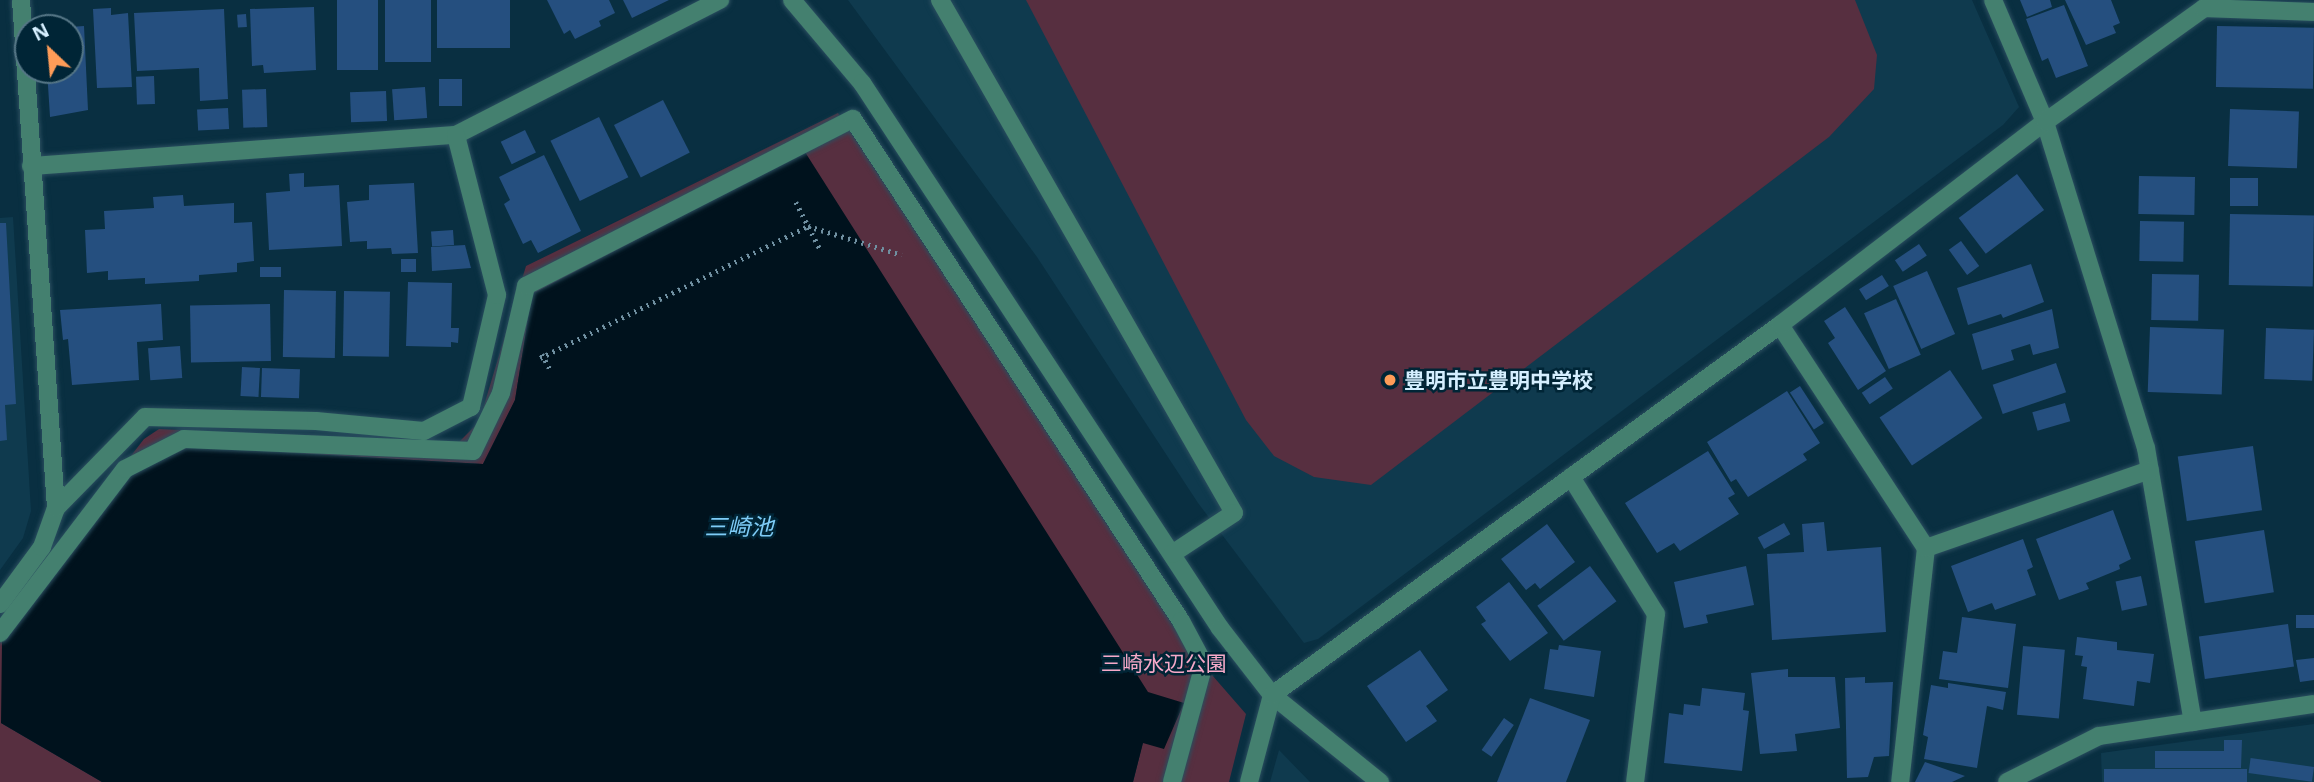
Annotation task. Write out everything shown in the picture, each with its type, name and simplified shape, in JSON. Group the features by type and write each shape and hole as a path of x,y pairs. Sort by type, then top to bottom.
{"street":[{"path":"0,604 42,547 56,508 21,0"},
{"path":"31,166 456,135 720,0"},
{"path":"792,0 862,83 1172,554 1272,695 1380,782"},
{"path":"940,0 1234,513 1172,554"},
{"path":"1993,0 2045,122 2150,470 2193,722"},
{"path":"1249,782 1272,695 1780,325 2045,122 2204,8 2314,12"},
{"path":"0,633 125,469 184,439 473,451 501,393 526,285 853,119 1181,621 1204,664 1172,782"},
{"path":"56,508 145,417 316,421 424,431 471,407 498,295 456,135"},
{"path":"1780,325 1926,548 1900,782"},
{"path":"1926,548 2150,470"},
{"path":"1571,477 1656,614 1635,782"},
{"path":"2007,782 2099,736 2314,704"}],"path":[{"path":"796,202 820,249"},
{"path":"532,362 808,226 862,242"}],"shaded area":[{"name":"豊明市立豊明中学校","path":"848,0 1972,0 2019,107 2003,125 1318,639 1304,643 1198,503 1037,257"},
{"path":"13,217 31,511 23,538 0,570 0,218"},
{"path":"2314,724 2314,782 2102,782 2101,753"},
{"path":"1279,750 1310,782 1270,782"}],"green space":[{"name":"豊明市立豊明中学校","path":"1026,0 1855,0 1877,55 1874,89 1829,137 1371,485 1314,477 1274,456 1246,420"},
{"name":"三崎水辺公園","path":"838,113 1185,644 1246,714 1229,782 1133,782 1143,742 1183,704 1148,693 532,294 515,400 483,464 189,447 1,723 102,782 0,782 0,625 144,439 159,429 459,442 479,422 526,266"}],"water":[{"name":"三崎池","path":"805,152 1148,692 1184,703 1164,749 1143,743 1133,782 102,782 1,723 2,642 128,475 189,447 483,464 515,400 532,294"}],"building":[{"path":"337,0 378,0 378,70 337,70"},
{"path":"385,0 431,0 431,62 385,62"},
{"path":"437,0 510,0 510,48 437,48"},
{"path":"547,0 609,0 615,13 599,21 601,26 575,39 570,30 564,34"},
{"path":"623,0 669,0 632,18"},
{"path":"2020,0 2050,0 2052,7 2027,17"},
{"path":"2065,0 2111,0 2120,23 2113,26 2116,33 2086,45"},
{"path":"2064,5 2088,66 2056,78 2048,58 2042,61 2026,19"},
{"path":"314,7 316,70 264,73 263,65 252,66 250,9"},
{"path":"111,8 111,15 128,13 132,87 97,88 93,9"},
{"path":"224,9 228,99 200,101 199,68 137,71 134,13"},
{"path":"246,14 247,27 238,28 237,15"},
{"path":"84,26 88,110 50,117 48,84 84,84"},
{"path":"2217,26 2314,28 2313,89 2216,87"},
{"path":"154,76 155,104 137,105 136,77"},
{"path":"439,79 462,79 462,106 439,106"},
{"path":"425,87 427,118 394,120 392,89"},
{"path":"266,89 267,127 243,128 242,90"},
{"path":"386,91 387,121 351,122 350,92"},
{"path":"663,100 690,153 641,178 614,125"},
{"path":"228,108 229,129 198,131 197,110"},
{"path":"2230,109 2299,111 2297,168 2228,166"},
{"path":"599,117 628,177 580,201 550,141"},
{"path":"525,130 536,152 512,164 501,142"},
{"path":"544,155 581,231 538,253 531,240 523,244 504,204 510,200 499,177"},
{"path":"304,173 304,187 339,185 342,246 269,250 266,193 290,191 289,174"},
{"path":"2017,174 2044,210 1986,254 1959,218"},
{"path":"2139,176 2195,177 2194,215 2138,214"},
{"path":"2230,178 2258,178 2258,206 2230,206"},
{"path":"414,183 418,253 392,254 391,248 367,249 367,241 350,242 347,202 369,200 369,185"},
{"path":"183,195 184,206 234,203 234,223 252,222 254,261 237,263 237,272 199,275 199,281 145,284 145,278 108,280 108,271 87,273 85,230 105,229 104,211 154,208 153,197"},
{"path":"2230,214 2314,215 2313,286 2229,285"},
{"path":"2140,221 2184,222 2183,262 2139,261"},
{"path":"0,223 6,223 16,404 5,405 7,440 0,441"},
{"path":"453,230 454,245 432,246 431,232"},
{"path":"1961,241 1979,266 1967,275 1949,250"},
{"path":"1919,244 1927,256 1903,272 1895,260"},
{"path":"465,245 471,268 432,271 431,247"},
{"path":"401,259 416,259 416,272 401,272"},
{"path":"2031,264 2044,302 2003,318 2001,314 1968,325 1957,288"},
{"path":"260,267 281,267 281,277 260,277"},
{"path":"1927,271 1955,334 1921,349 1893,286"},
{"path":"2152,274 2199,275 2198,321 2151,320"},
{"path":"1882,275 1889,286 1866,300 1859,289"},
{"path":"408,282 452,283 451,328 459,328 458,343 451,342 451,347 406,346"},
{"path":"284,290 336,291 335,358 283,357"},
{"path":"344,291 390,292 389,357 343,356"},
{"path":"1896,299 1921,355 1889,369 1864,313"},
{"path":"161,304 163,340 137,342 139,380 72,385 68,339 63,340 60,310"},
{"path":"270,304 271,361 191,362 190,305"},
{"path":"1845,307 1886,371 1858,390 1828,343 1835,338 1824,321"},
{"path":"2052,309 2059,348 2033,355 2030,344 2011,350 2014,360 1982,370 1972,334"},
{"path":"2150,327 2224,330 2222,395 2148,392"},
{"path":"2266,328 2314,330 2312,381 2264,379"},
{"path":"180,346 182,378 150,380 148,348"},
{"path":"2056,363 2066,392 2003,414 1993,385"},
{"path":"242,367 260,368 258,397 240,396"},
{"path":"262,368 300,369 299,398 261,397"},
{"path":"1950,370 1982,418 1912,466 1880,418"},
{"path":"1885,377 1893,389 1870,404 1862,393"},
{"path":"1800,386 1824,423 1814,429 1790,393"},
{"path":"1787,391 1820,443 1803,454 1807,460 1748,497 1736,479 1731,482 1707,442"},
{"path":"2065,403 2070,421 2038,431 2032,412"},
{"path":"2253,446 2262,510 2187,521 2178,457"},
{"path":"1708,451 1735,494 1728,498 1739,514 1680,551 1674,543 1657,553 1625,503"},
{"path":"2113,510 2131,559 2119,565 2120,569 2086,583 2089,589 2059,600 2036,539"},
{"path":"1824,522 1827,551 1881,547 1886,632 1772,640 1767,554 1804,552 1802,524"},
{"path":"1784,523 1790,534 1764,549 1758,538"},
{"path":"1547,524 1575,562 1540,589 1535,583 1526,590 1501,559"},
{"path":"2264,530 2274,592 2205,603 2195,541"},
{"path":"2023,539 2033,567 2027,570 2036,595 1995,610 1992,603 1968,612 1951,566"},
{"path":"1590,566 1616,601 1564,641 1537,606"},
{"path":"1746,566 1754,605 1706,615 1708,623 1684,628 1674,582"},
{"path":"2141,576 2147,605 2122,611 2116,581"},
{"path":"1509,582 1548,633 1510,661 1481,624 1486,621 1476,607"},
{"path":"2296,615 2314,615 2314,628 2296,628"},
{"path":"1962,617 2016,624 2008,688 1939,679 1943,651 1957,653"},
{"path":"2288,624 2294,667 2205,679 2199,637"},
{"path":"2077,637 2117,642 2117,650 2154,654 2150,683 2137,681 2134,706 2083,699 2087,667 2081,666 2083,656 2075,655"},
{"path":"1559,645 1601,651 1594,697 1544,689 1550,649 1558,650"},
{"path":"2023,646 2065,650 2059,718 2017,715"},
{"path":"1420,650 1448,690 1426,706 1437,721 1406,742 1367,686"},
{"path":"2314,658 2314,680 2300,682 2296,660"},
{"path":"1788,669 1788,677 1835,677 1840,728 1795,734 1797,751 1760,754 1751,673"},
{"path":"1865,677 1865,683 1893,682 1889,756 1874,757 1868,777 1847,778 1845,678"},
{"path":"1948,683 2006,692 2003,710 1987,706 1977,768 1924,759 1928,737 1923,735 1931,685 1948,688"},
{"path":"1702,688 1745,693 1743,710 1749,711 1742,771 1664,763 1669,713 1683,715 1684,704 1700,706"},
{"path":"1530,698 1590,720 1566,782 1497,782"},
{"path":"1504,718 1514,725 1491,757 1482,750"},
{"path":"2224,740 2242,740 2241,768 2155,768 2155,751 2224,751"},
{"path":"2251,758 2314,767 2312,782 2249,773"},
{"path":"1925,762 1965,776 1952,782 1915,782"},
{"path":"2104,769 2247,769 2247,782 2104,782"}],"place":[{"name":"豊明市立豊明中学校","path":"1390,380"}]}
